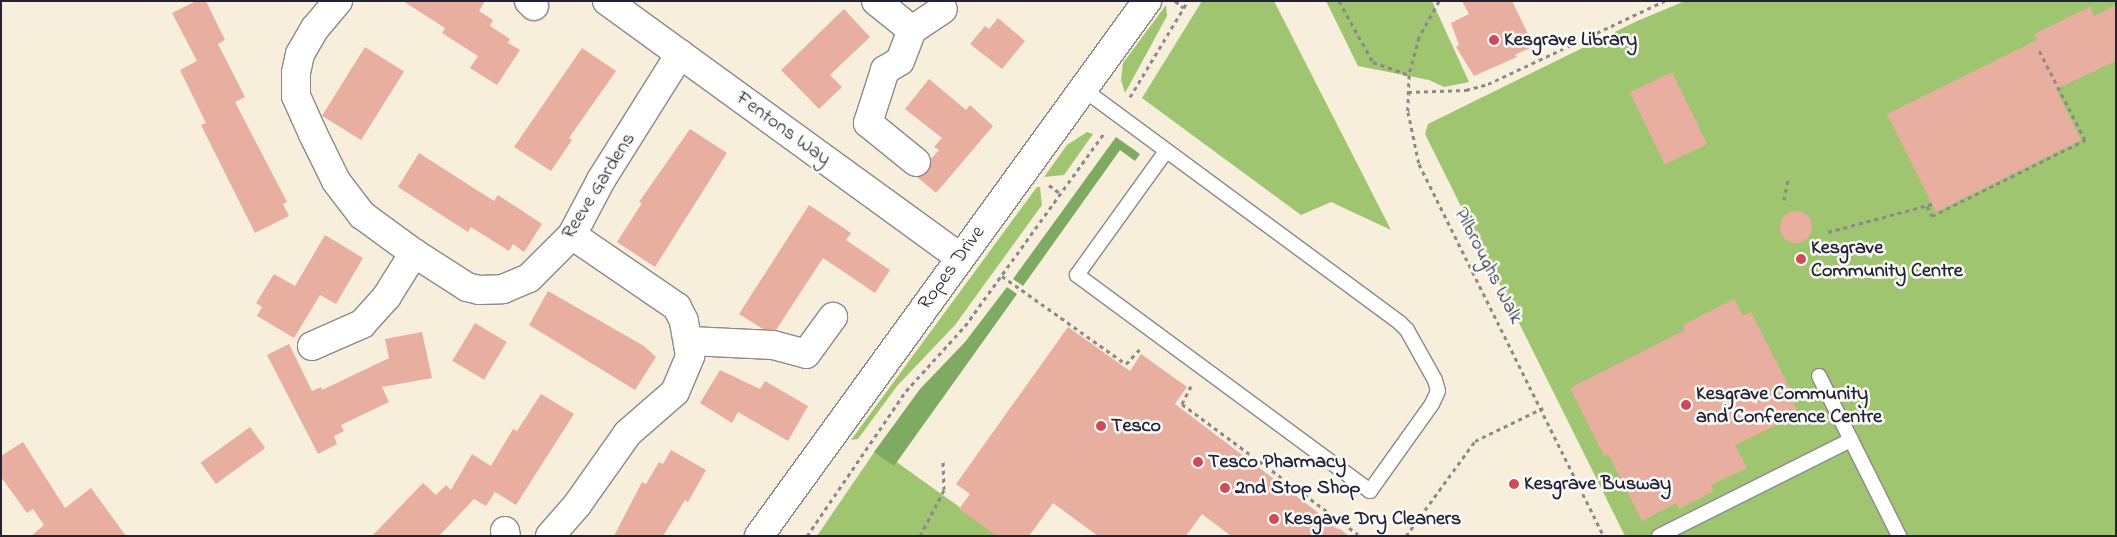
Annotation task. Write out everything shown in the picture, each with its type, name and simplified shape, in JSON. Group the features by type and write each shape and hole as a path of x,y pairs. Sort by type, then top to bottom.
{"street":[{"name":"Reeve Gardens","path":"338,1 315,28 300,54 296,96 348,198 362,215 414,253 467,287 503,289 529,278 572,235 602,180 680,54"},
{"name":"Fentons Way","path":"607,1 959,258"},
{"path":"876,1 912,30"},
{"name":"Ropes Drive","path":"759,536 1147,1"},
{"path":"916,162 868,123 885,70 900,61 912,30 943,9"},
{"path":"550,536 577,506 628,433 675,392 686,371 690,341 677,307 572,235"},
{"path":"312,346 362,324 387,296 414,253"},
{"path":"690,341 773,345 806,354 833,317"}],"lane":[{"path":"1083,89 1400,323 1413,339 1435,380 1438,391 1432,404 1370,491 1077,275 1166,151"},
{"path":"1819,376 1899,536"},
{"path":"1659,536 1851,440"}],"path":[{"path":"1176,1 1184,8"},
{"path":"1132,94 1188,1"},
{"path":"1339,1 1373,62 1409,75"},
{"name":"Pilbroughs Walk","path":"1439,1 1418,36 1409,75 1408,92 1412,138 1419,164 1543,408 1604,536"},
{"path":"1408,92 1466,90 1488,84 1664,1"},
{"path":"1927,206 1932,216 2085,140 2039,50"},
{"path":"807,536 906,391 965,326 1101,137"},
{"path":"1784,200 1788,179"},
{"path":"1042,180 1061,194"},
{"path":"1828,232 1932,204"},
{"path":"1002,276 1126,364 1141,347 1148,352"},
{"path":"1184,380 1191,385 1182,404 1358,534"},
{"path":"1406,536 1475,441 1543,408"},
{"path":"920,536 944,490 942,462"}],"green space":[{"path":"1202,1 1274,1 1391,230 1331,202 1301,215 1142,98"},
{"path":"1326,1 1432,1 1469,82 1444,87 1429,80 1358,66"},
{"name":"Kesgrave Community Centre","path":"1685,1 2116,1 2116,536 1625,536 1425,134 1428,124 1637,21"},
{"path":"1166,5 1167,16 1125,93 1121,80 1123,63"},
{"path":"1087,132 1093,134 1064,175 1044,177 1067,145"},
{"path":"1116,137 1140,154 1135,161 1120,150 1023,286 1013,279"},
{"path":"1037,187 1040,187 1042,205 955,325 897,386 858,439 851,440"},
{"path":"1007,287 1017,294 894,466 874,452 920,389 965,342"},
{"path":"877,448 1000,536 817,536"}],"building":[{"path":"196,1 206,1 225,40 218,44 245,97 235,102 287,202 283,204 289,216 255,233 201,125 206,123 180,70 197,61 172,13"},
{"path":"403,1 485,1 479,11 493,20 490,26 510,39 508,43 520,50 497,85 470,68 478,56 442,33 445,28"},
{"name":"Kesgrave Library","path":"1462,1 1512,1 1534,46 1515,55 1517,57 1474,76 1456,47 1459,45 1451,23 1469,14"},
{"path":"2116,5 2116,61 2056,89 2081,140 1936,212 1887,114 2037,40 2034,34 2090,7 2094,16"},
{"path":"844,9 870,37 830,75 842,87 819,109 781,70"},
{"path":"998,18 1025,41 1002,69 970,44 985,26 989,29"},
{"path":"365,47 404,71 361,140 322,116"},
{"path":"582,48 616,71 569,138 572,140 551,171 514,147"},
{"path":"1672,72 1707,144 1665,165 1630,93"},
{"path":"929,79 966,110 970,105 993,126 936,193 917,177 928,171 931,159 939,150 934,147 942,138 905,109"},
{"path":"690,129 727,153 655,267 617,242 642,203 639,202"},
{"path":"419,153 494,201 498,195 542,224 524,252 513,244 509,251 471,227 468,232 398,187"},
{"path":"809,205 851,233 846,240 890,270 875,293 823,258 776,330 763,329 739,314"},
{"path":"1796,211 1802,212 1807,216 1811,221 1811,233 1807,238 1802,242 1796,243 1790,242 1785,238 1781,233 1780,227 1781,221 1785,216 1790,212"},
{"path":"325,235 363,258 336,304 320,295 294,338 257,316 262,307 256,303 274,274 295,286"},
{"path":"548,291 644,346 656,357 635,390 529,325"},
{"name":"Kesgrave Community and Conference Centre","path":"1734,299 1743,316 1751,312 1793,395 1790,397 1799,414 1735,445 1747,468 1711,485 1714,491 1679,509 1676,503 1642,521 1608,454 1604,456 1570,388 1685,330 1683,325"},
{"path":"475,323 507,342 484,380 452,361"},
{"name":"Tesco","path":"1068,327 1130,371 1141,354 1187,387 1175,404 1349,536 1231,536 1202,514 1186,536 1098,536 1053,503 1029,536 997,536 959,509 970,494 956,484"},
{"path":"422,332 432,378 382,387 389,402 341,425 344,431 334,436 337,444 318,454 267,355 289,344 312,391 321,387 322,390 389,358 385,339"},
{"path":"720,370 760,389 765,381 808,406 788,441 738,412 732,423 700,403"},
{"path":"541,394 574,414 516,505 495,492 486,506 474,499 439,536 372,536 423,483 436,495 446,485 451,490 472,454 491,466 513,429 517,431"},
{"path":"250,427 265,448 216,484 201,463"},
{"path":"23,442 65,508 91,488 126,536 31,536 44,525 33,509 27,513 1,477 1,456"},
{"path":"671,450 706,470 688,502 685,500 663,536 614,536 642,482 646,484 659,462 663,464"}],"place":[{"name":"Kesgrave Library","path":"1494,40"},
{"name":"Kesgrave Community Centre","path":"1801,259"},
{"name":"Kesgrave Community and Conference Centre","path":"1686,405"},
{"name":"Tesco","path":"1101,426"},
{"name":"Tesco Pharmacy","path":"1198,462"},
{"name":"Kesgrave Busway","path":"1514,484"},
{"name":"2nd Stop Shop","path":"1225,488"},
{"name":"Kesgave Dry Cleaners","path":"1274,519"}]}
